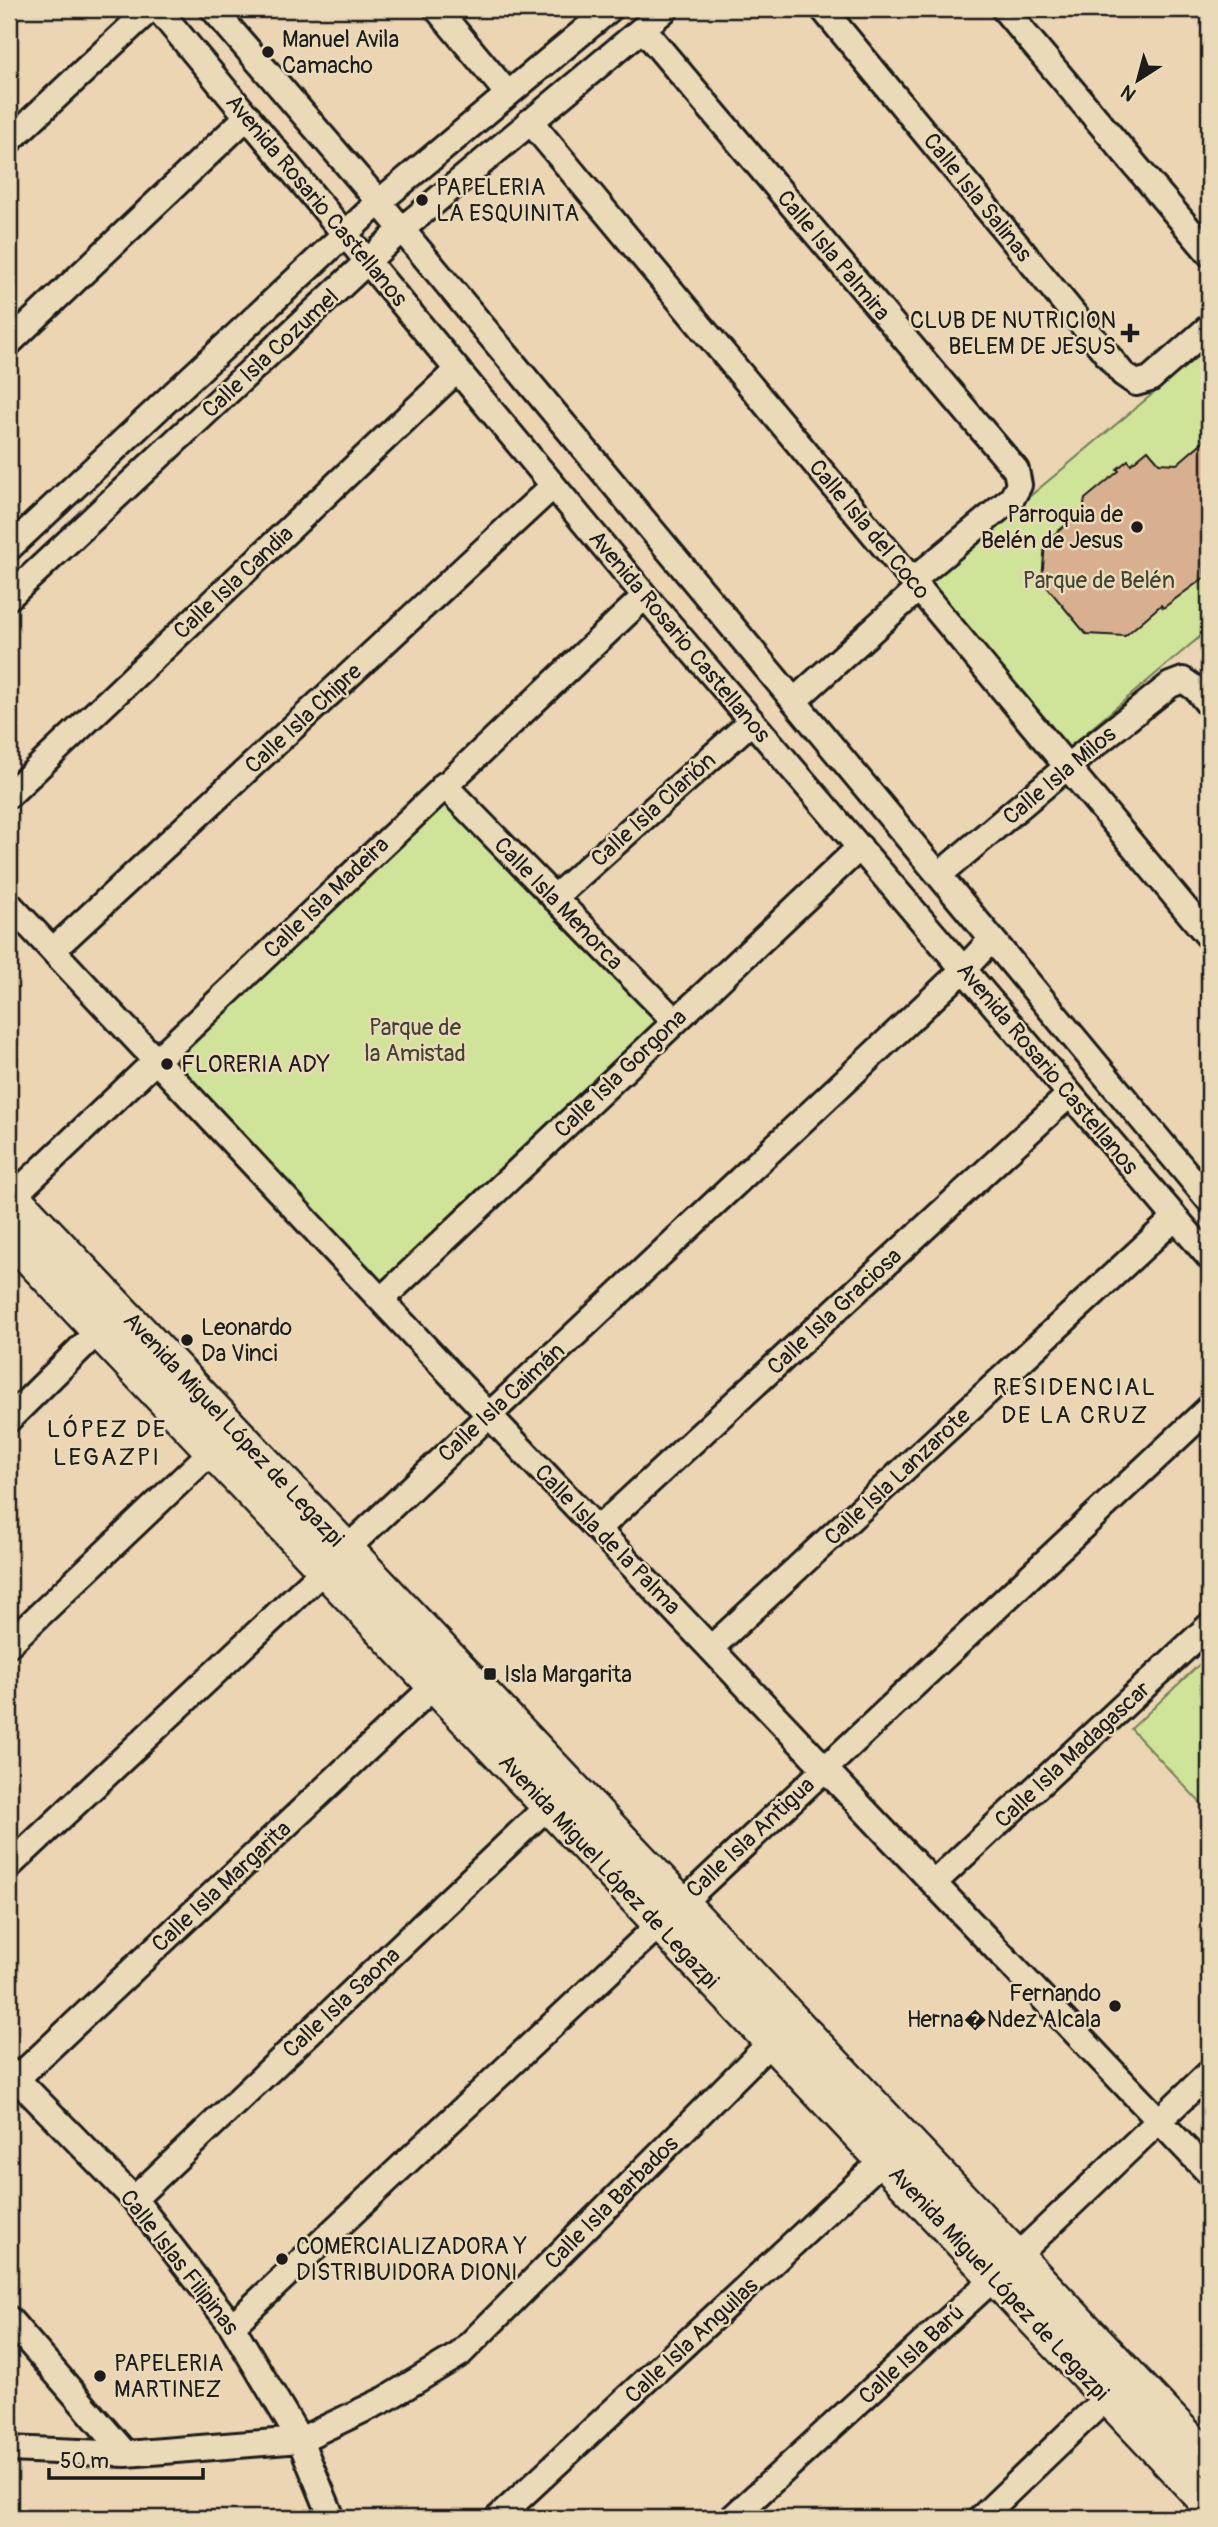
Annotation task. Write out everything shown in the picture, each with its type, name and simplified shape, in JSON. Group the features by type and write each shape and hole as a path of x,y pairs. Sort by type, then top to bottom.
{"main road":[{"name":"Avenida Miguel López de Legazpi","path":"10,1196 1209,2459"},
{"name":"Avenida Miguel López de Legazpi","path":"9,1237 1209,2505"}],"street":[{"path":"9,141 150,9"},
{"name":"Avenida Rosario Castellanos","path":"158,9 645,596 1209,1257"},
{"name":"Avenida Rosario Castellanos","path":"213,9 379,202 1209,1200"},
{"path":"437,9 509,94"},
{"name":"Calle Isla Cozumel","path":"9,548 379,202 610,9"},
{"name":"Calle Isla Cozumel","path":"9,597 401,230 666,9"},
{"name":"Calle Isla Salinas","path":"823,9 1123,374 1136,383 1150,379 1209,327"},
{"path":"1004,9 1209,253"},
{"name":"Calle Isla Palmira","path":"643,29 1016,470 1019,485 1012,498 916,584"},
{"path":"9,343 248,117"},
{"name":"Calle Isla del Coco","path":"530,121 1209,937"},
{"name":"Calle Isla Candia","path":"9,795 457,370"},
{"name":"Calle Isla Chipre","path":"53,950 554,486"},
{"path":"794,701 916,584"},
{"name":"Calle Isla Madeira","path":"10,1196 645,596"},
{"name":"Calle Isla Milos","path":"939,875 1068,766 1170,685 1183,680 1196,689 1209,705"},
{"name":"Calle Isla Clarión","path":"554,898 752,721"},
{"name":"Calle Isla Menorca","path":"444,785 674,1020"},
{"name":"Calle Isla Gorgona","path":"381,1300 674,1020 860,847"},
{"name":"Calle Isla de la Palma","path":"9,904 488,1414 1209,2173"},
{"name":"Calle Isla Caimán","path":"9,1866 964,969 992,939"},
{"name":"Calle Isla Graciosa","path":"598,1529 1070,1094"},
{"name":"Calle Isla Lanzarote","path":"711,1648 1175,1218"},
{"path":"9,1419 99,1332"},
{"name":"Calle Isla Antigua","path":"232,2326 1209,1408"},
{"path":"9,1644 212,1451"},
{"name":"Calle Isla Madagascar","path":"934,1883 1209,1626"},
{"name":"Calle Isla Margarita","path":"11,2078 433,1686"},
{"name":"Calle Isla Saona","path":"134,2199 548,1806"},
{"name":"Calle Isla Barbados","path":"9,2449 126,2454 300,2440 386,2399 460,2354 771,2042"},
{"name":"Calle Isla Barú","path":"732,2518 994,2278 1209,2073"},
{"name":"Calle Islas Filipinas","path":"11,2078 134,2199 232,2326 300,2440 332,2518"},
{"name":"Calle Isla Anguilas","path":"498,2518 883,2160"},
{"path":"9,2319 126,2454"},
{"path":"981,2518 1107,2397"}],"green space":[{"name":"Parque de Belén","path":"1209,347 1209,629 1068,748 928,581"},
{"name":"Parque de la Amistad","path":"443,795 664,1020 381,1290 165,1060"},
{"path":"1209,1655 1209,1812 1131,1729"}],"building":[{"name":"Parroquia de Belén de Jesus","path":"1209,439 1209,564 1204,569 1205,577 1163,608 1161,605 1125,636 1086,634 1042,581 1045,542 1083,511 1085,499 1119,471 1117,469 1128,460 1131,464 1148,450 1159,463 1177,464"}],"place":[{"name":"Manuel Avila Camacho","path":"268,52"},
{"name":"PAPELERIA LA ESQUINITA","path":"422,200"},
{"name":"CLUB DE NUTRICION BELEM DE JESUS","path":"1130,333"},
{"name":"Parroquia de Belén de Jesus","path":"1137,527"},
{"name":"FLORERIA ADY","path":"167,1064"},
{"name":"Leonardo Da Vinci","path":"187,1340"},
{"name":"Isla Margarita","path":"490,1674"},
{"name":"Fernando Herna�Ndez Alcala","path":"1115,2006"},
{"name":"COMERCIALIZADORA Y DISTRIBUIDORA DIONI","path":"282,2259"},
{"name":"PAPELERIA MARTINEZ","path":"100,2376"}],"district":[{"name":"RESIDENCIAL DE LA CRUZ","path":"1075,1401"},
{"name":"LÓPEZ DE LEGAZPI","path":"107,1443"}]}
